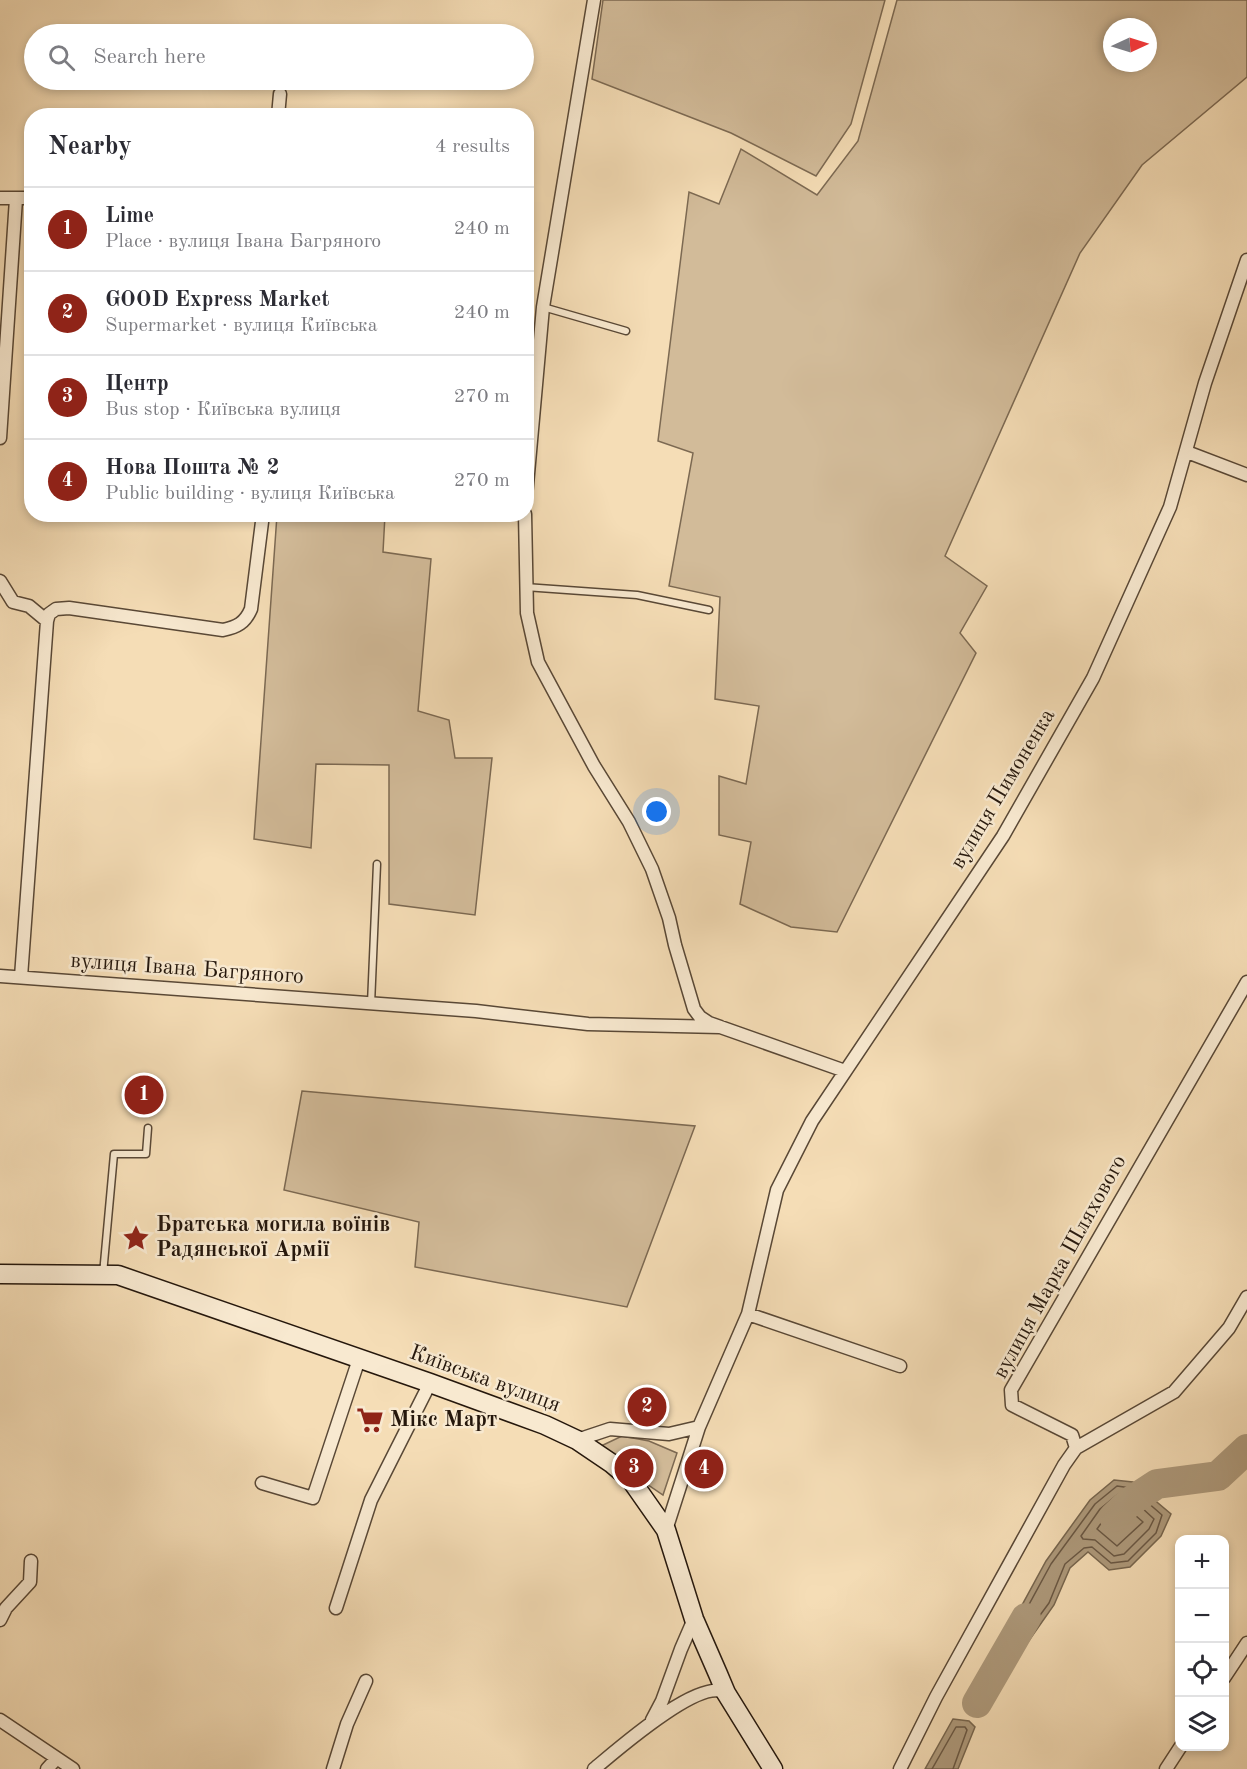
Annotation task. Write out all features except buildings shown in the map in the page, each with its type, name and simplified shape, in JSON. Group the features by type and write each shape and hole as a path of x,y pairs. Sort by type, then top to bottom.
{"street":[{"path":"534,407 543,307 594,0"},
{"path":"279,108 280,94"},
{"path":"0,198 24,198"},
{"path":"0,438 16,199"},
{"name":"вулиця Пимоненка","path":"666,1530 699,1427 748,1314 777,1190 812,1121 1003,836 1094,678 1170,507 1205,383 1247,260"},
{"path":"1187,452 1247,475"},
{"path":"21,977 49,614 56,609 69,608 223,630 235,628 246,620 251,609 262,522"},
{"path":"525,522 527,613 538,662 645,853 661,893 694,1009 700,1017 720,1027 845,1071"},
{"path":"0,581 6,601 29,606 47,621"},
{"name":"вулиця Івана Багряного","path":"0,976 476,1011 588,1024 720,1027"},
{"name":"вулиця Марка Шляхового","path":"1076,1448 1072,1435 1012,1405 1011,1390 1247,982"},
{"path":"681,1025 691,1016 689,996"},
{"name":"Київська вулиця","path":"0,1274 118,1275 430,1383 545,1425 577,1440 631,1480 666,1530 694,1619 719,1685 773,1769"},
{"path":"900,1769 936,1697 1064,1465 1076,1448 1174,1392 1229,1328 1247,1297"},
{"path":"748,1314 900,1366"},
{"path":"261,1483 313,1498 359,1359"},
{"path":"336,1608 371,1500 430,1383"},
{"path":"577,1440 610,1429 669,1434 699,1427"},
{"path":"0,1620 6,1608 30,1582 31,1561"},
{"path":"650,1724 662,1701 694,1619"},
{"path":"1229,1670 1247,1643"},
{"path":"333,1769 347,1724 366,1681"},
{"path":"594,1769 650,1724 689,1699 719,1685"},
{"path":"0,1720 73,1769"},
{"path":"1166,1769 1177,1751"},
{"path":"47,1769 56,1759"}],"lane":[{"path":"543,307 626,331"},
{"path":"525,587 637,595 708,610"},
{"path":"371,1005 377,864"},
{"path":"103,1275 114,1154 146,1154 148,1128"}],"shaded area":[{"path":"603,0 885,0 851,124 816,176 731,133 592,79"},
{"path":"897,0 1247,0 1247,77 1142,165 1080,253 945,556 987,586 960,633 976,653 837,932 791,927 740,904 751,842 719,835 719,776 746,784 759,706 715,699 720,597 669,586 693,453 658,441 689,192 719,204 741,149 817,195 858,141"},
{"path":"277,522 385,522 383,552 431,559 418,711 449,720 455,758 492,758 475,915 389,904 389,765 316,764 311,848 254,839"},
{"path":"302,1091 695,1126 627,1307 415,1267 419,1222 284,1190"},
{"path":"622,1436 649,1441 677,1453 663,1495 644,1482 642,1470 628,1458 617,1460 601,1446"}],"water":[{"path":"1114,1480 1133,1482 1171,1514 1161,1536 1130,1567 1109,1570 1088,1552 1070,1568 1054,1605 1016,1659 997,1651 1046,1561 1090,1500"},
{"path":"953,1719 969,1721 975,1727 958,1769 925,1769"}],"waterway":[{"path":"1114,1517 1131,1501 1157,1484 1218,1476 1247,1449"},
{"path":"977,1703 1026,1618"}],"place":[{"name":"Lime","path":"144,1095"},
{"name":"Братська могила воїнів Радянської Армії","path":"136,1238"},
{"name":"GOOD Express Market","path":"647,1407"},
{"name":"Мікс Март","path":"370,1420"},
{"name":"Центр","path":"634,1468"},
{"name":"Нова Пошта № 2","path":"704,1469"}]}
